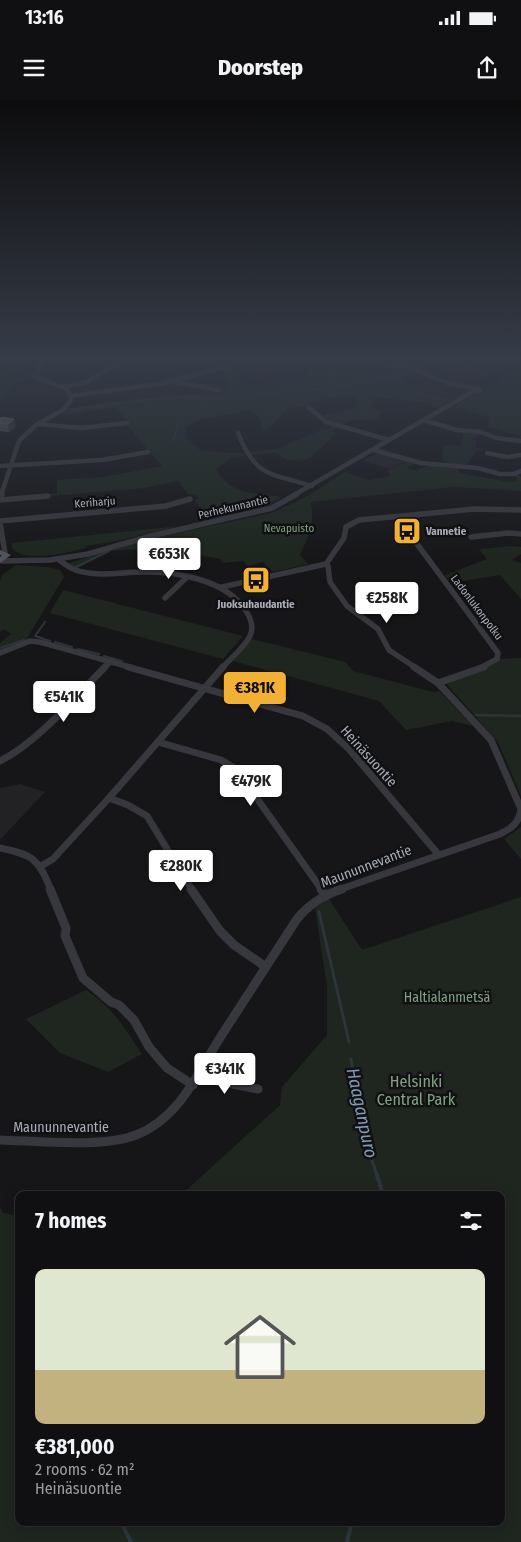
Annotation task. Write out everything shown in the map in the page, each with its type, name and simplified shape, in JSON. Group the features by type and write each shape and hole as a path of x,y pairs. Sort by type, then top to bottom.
{"street":[{"path":"34,427 18,441 0,499 48,496"},
{"path":"73,427 86,427"},
{"path":"345,427 389,440"},
{"name":"Perhekunnantie","path":"2,555 27,560 58,559 268,510 411,427"},
{"path":"448,427 481,432 496,438 521,441"},
{"path":"238,433 254,464 270,473 312,486"},
{"path":"374,450 421,463 478,468 500,474 514,474 521,471"},
{"path":"0,466 102,460 148,452"},
{"path":"487,453 507,457 521,455"},
{"name":"Keriharju","path":"0,522 166,506 190,498"},
{"path":"58,559 69,569 82,573 148,571 222,587 326,564 344,538 348,525 363,520 475,509 521,510"},
{"name":"Ladonlukonpolku","path":"397,516 498,653 497,659 486,666 438,683"},
{"path":"0,522 5,544 2,555"},
{"path":"471,537 508,532 521,534"},
{"name":"Maununnevantie","path":"0,1140 92,1143 122,1139 149,1129 177,1107 193,1085 266,967 304,910 325,895 512,829 520,820 521,809 491,740 438,683 389,650 378,629 350,609 330,582 328,566 326,564"},
{"path":"165,598 186,578"},
{"path":"41,866 53,859 109,798 250,636 253,627 252,620 222,587"},
{"name":"Heinäsuontie","path":"0,653 30,641 40,642 302,716 327,729 349,749 438,854"},
{"path":"0,761 14,754 32,739 111,661"},
{"path":"158,742 220,760 236,769 252,789 325,895"},
{"path":"109,798 128,804 147,816 202,907 220,931 234,945 266,967"},
{"path":"0,848 24,853 41,866 66,928 65,936 83,978 134,1020 149,1046 166,1068 193,1085"},
{"path":"199,1075 213,1080 258,1089"}],"shaded area":[{"path":"378,452 407,460 390,469 363,461"},
{"path":"20,784 45,792 0,840 0,788"}],"green space":[{"path":"129,427 187,427 186,438 200,450 244,453 245,456 231,458 216,469 222,478 228,484 244,491 282,497 265,506 211,520 194,500 199,498 194,494 189,495 178,481 144,488 51,496 50,494 57,493 57,480 103,477 162,466"},
{"path":"261,427 270,427 267,430 262,431"},
{"path":"338,427 333,431 336,434 309,459 290,461 275,453 251,455 250,452 277,449 321,430"},
{"path":"489,427 521,427 521,439 519,435"},
{"path":"464,432 481,434 472,439 477,441 475,448 484,449 477,451 467,464 461,467 442,461 444,445 461,446"},
{"name":"Nevapuisto","path":"407,460 415,463 407,468 417,471 431,465 445,465 474,469 458,469 461,473 509,482 518,481 515,475 517,474 521,477 521,491 454,487 310,502 312,522 300,555 308,564 273,572 263,562 248,566 243,561 223,563 220,559 161,548 109,551 149,539 272,513 304,498 345,472 369,480 391,476 387,470"},
{"path":"180,526 112,542 85,546 88,547 48,556 18,553 12,548 12,543"},
{"path":"510,546 521,547 521,554 512,560 521,563 521,599 500,575 451,583 445,575 487,559 479,549"},
{"path":"109,551 76,569 69,563"},
{"path":"16,565 48,567 60,570 64,577 26,640 0,651 0,643 11,634 4,629 0,632 0,581 2,575"},
{"path":"63,590 243,636 223,659 50,613"},
{"path":"252,639 345,662 353,671 433,692 439,691 473,726 452,721 406,730 379,701 233,661"},
{"path":"521,658 521,796 498,742 444,681 497,659"},
{"path":"521,827 521,859 504,839"},
{"name":"Helsinki Central Park","path":"521,897 521,1542 0,1542 0,1207 3,1213 15,1215 15,1526 505,1526 505,1191 185,1191 280,1105 282,1087 327,1035 327,987 315,908 329,899 362,950"},
{"path":"86,990 111,1012 124,1027 142,1054 108,1072 60,1053 26,1019"}],"waterway":[{"path":"173,441 177,427"},
{"path":"74,568 109,551"},
{"path":"45,622 35,636 50,641"},
{"path":"0,648 24,640"},
{"path":"55,642 72,647"},
{"path":"78,649 99,654"},
{"path":"104,656 122,661"},
{"path":"476,715 521,716"},
{"name":"Haaganpuro","path":"319,912 349,1042"},
{"name":"Haaganpuro","path":"351,1059 361,1125 377,1176"},
{"name":"Haaganpuro","path":"377,1175 382,1191"},
{"name":"Haaganpuro","path":"123,1526 131,1542"},
{"name":"Haaganpuro","path":"347,1542 351,1526"}],"place":[{"name":"Vannetie","path":"407,531"},
{"name":"Juoksuhaudantie","path":"256,580"}],"park label":[{"name":"Haltialanmetsä","path":"447,997"}]}
